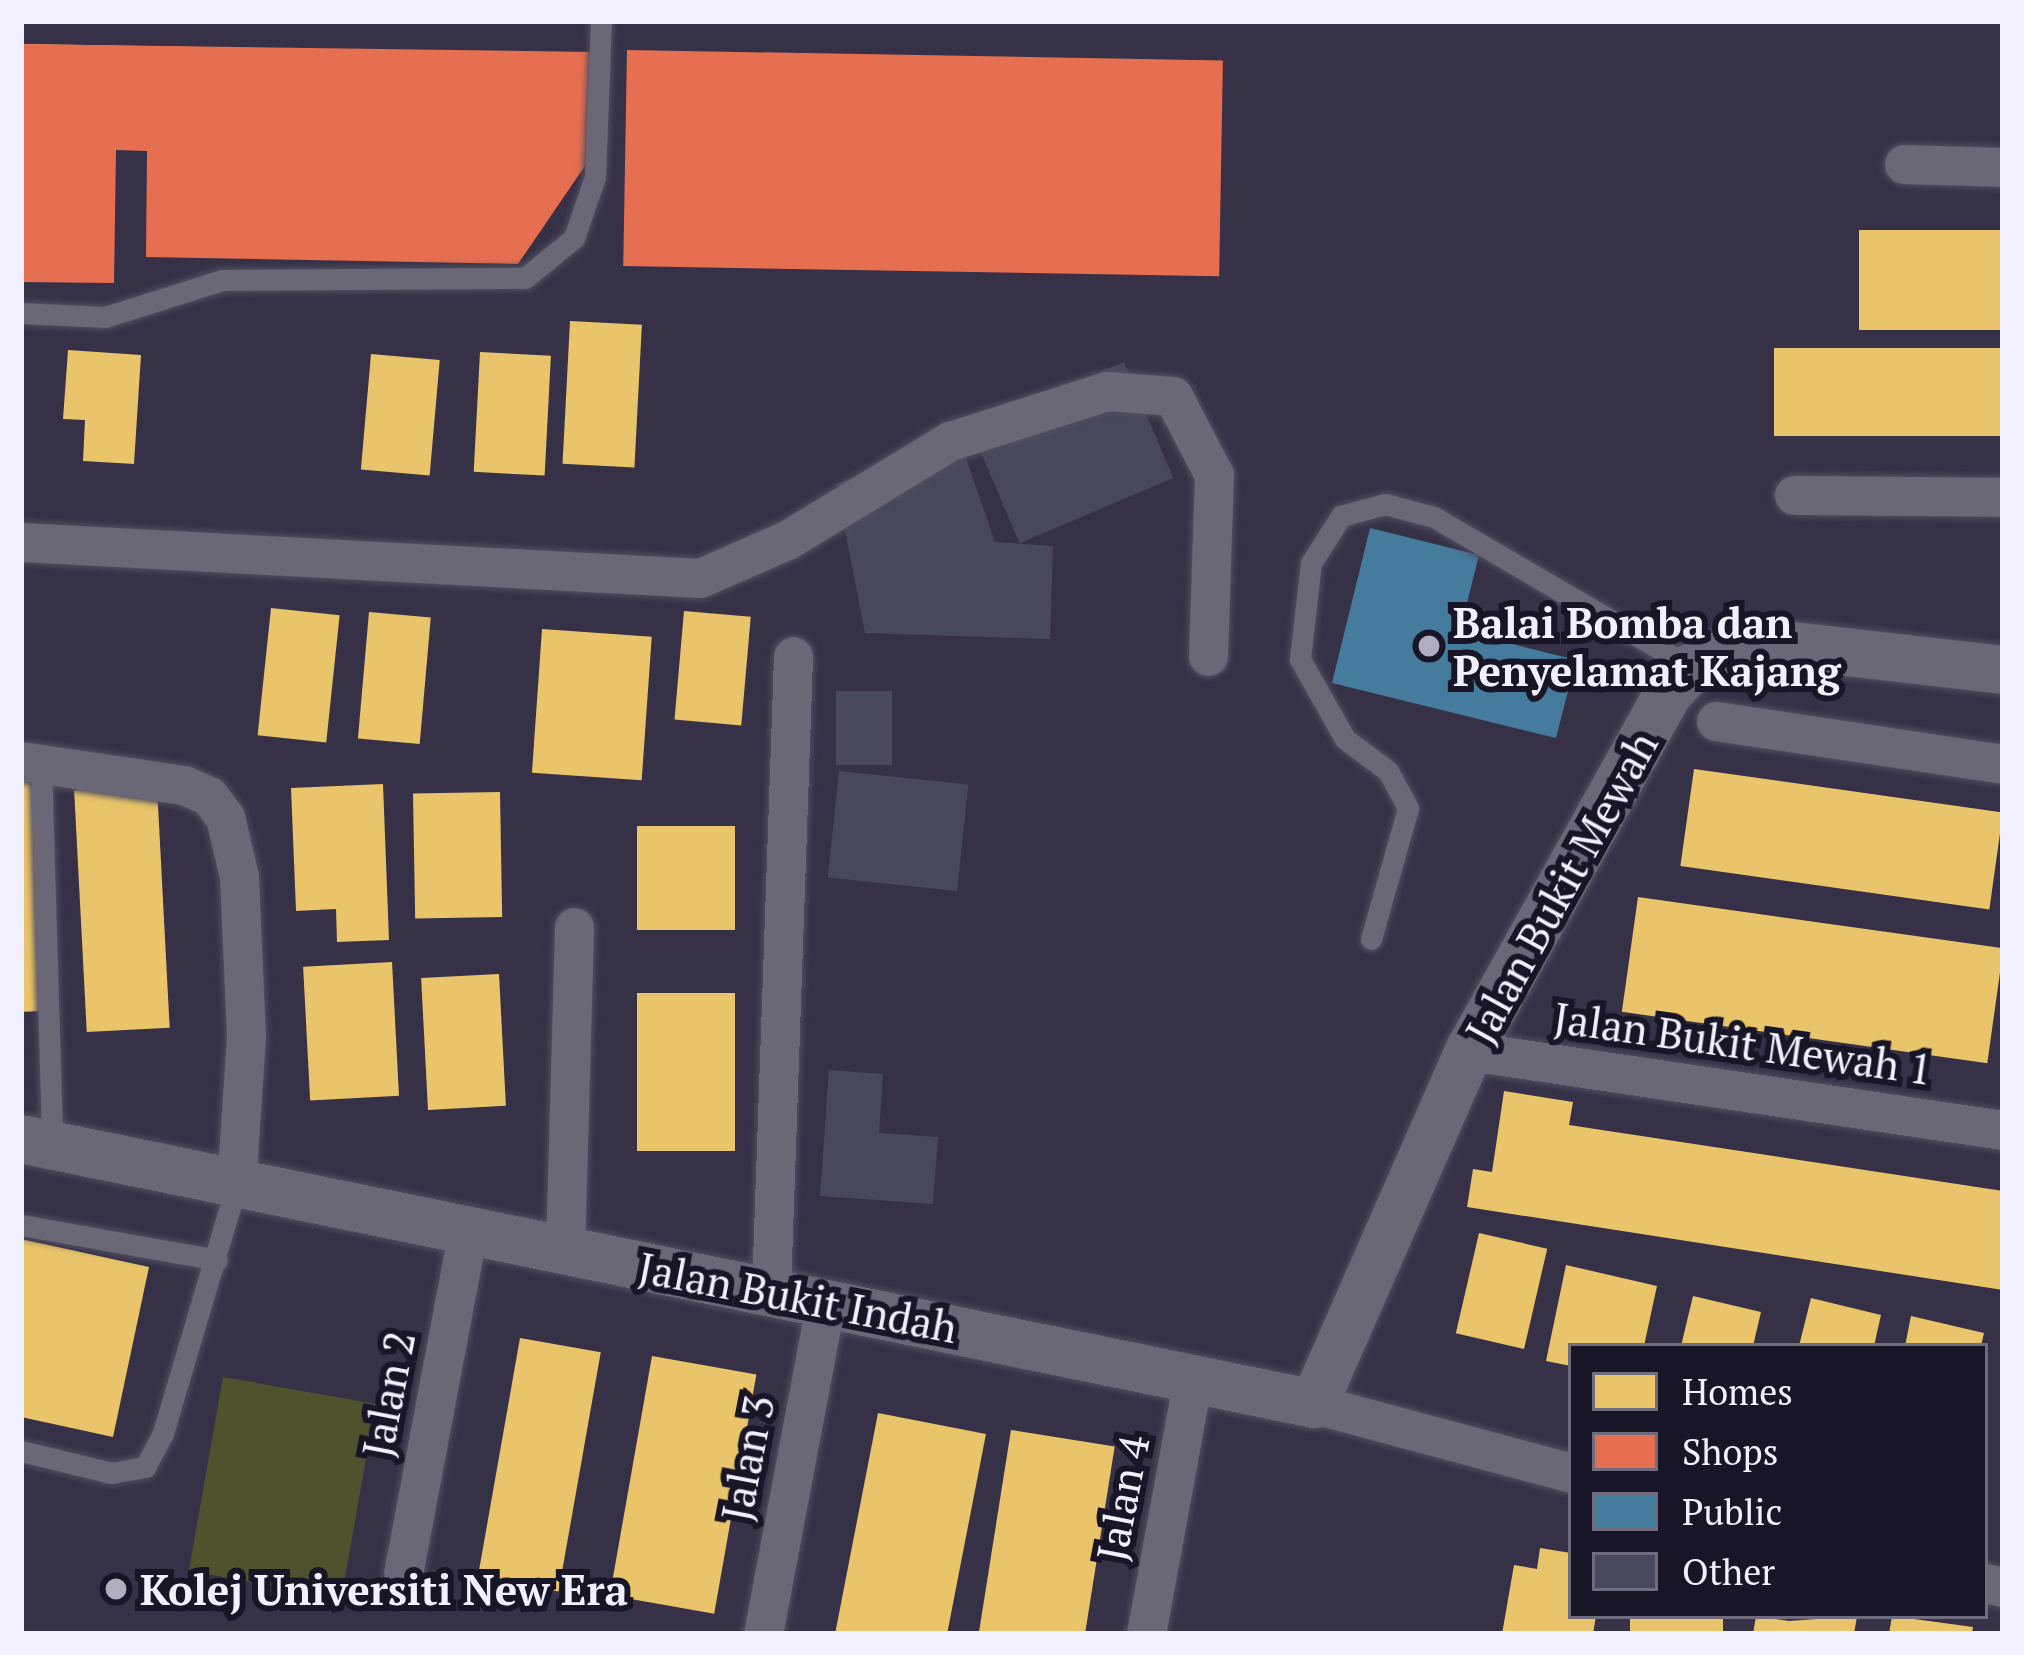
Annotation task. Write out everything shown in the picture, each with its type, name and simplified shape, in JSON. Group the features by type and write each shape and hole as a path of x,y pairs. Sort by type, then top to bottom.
{"street":[{"path":"1904,164 2003,166"},
{"path":"21,542 700,578 788,540 950,441 1107,391 1173,396 1214,475 1208,656"},
{"path":"1795,495 2003,497"},
{"path":"1692,667 1742,647 1785,645 2003,670"},
{"path":"771,1290 793,656"},
{"name":"Jalan Bukit Mewah","path":"1313,1404 1469,1051 1668,694 1692,667"},
{"path":"1716,721 2003,764"},
{"path":"31,762 184,785 209,796 225,817 239,876 247,1036 236,1186"},
{"path":"565,1252 574,927"},
{"name":"Jalan Bukit Mewah 1","path":"1469,1051 2003,1130"},
{"name":"Jalan Bukit Indah","path":"36,1142 565,1252 826,1300 1313,1404 1568,1472"},
{"name":"Jalan 2","path":"403,1574 468,1231"},
{"name":"Jalan 3","path":"763,1634 826,1300"},
{"name":"Jalan 4","path":"1145,1634 1193,1379"}],"lane":[{"path":"21,314 105,317 221,280 525,278 574,238 595,177 601,21"},
{"path":"1371,939 1408,808 1388,771 1345,740 1300,659 1311,563 1341,516 1385,504 1434,518 1692,667"},
{"path":"31,762 36,1142"},
{"path":"21,1451 111,1473 145,1467 163,1433 236,1186"},
{"path":"21,1225 217,1260"}],"green space":[{"path":"223,1377 376,1404 341,1598 189,1571"}],"building: Homes":[{"path":"21,44 550,53 548,157 21,148"},
{"path":"1859,230 2003,230 2003,330 1859,330"},
{"path":"570,321 642,325 634,468 563,464"},
{"path":"1774,348 2003,348 2003,436 1774,436"},
{"path":"68,350 141,355 134,464 83,461 85,420 63,419"},
{"path":"480,352 551,356 545,476 474,472"},
{"path":"371,354 440,360 430,476 361,470"},
{"path":"271,608 340,615 326,743 258,735"},
{"path":"684,611 751,617 741,725 675,720"},
{"path":"369,612 431,617 420,744 358,739"},
{"path":"542,629 652,637 642,780 532,773"},
{"path":"21,765 31,765 41,1011 21,1012"},
{"path":"1694,769 2003,812 1989,909 1680,866"},
{"path":"383,784 389,940 337,942 336,909 296,911 291,788"},
{"path":"157,786 170,1028 87,1032 74,790"},
{"path":"500,792 502,917 415,918 413,794"},
{"path":"637,826 735,826 735,930 637,930"},
{"path":"1638,897 2003,948 1987,1063 1622,1012"},
{"path":"392,962 399,1096 310,1100 303,967"},
{"path":"499,974 506,1106 428,1110 421,978"},
{"path":"637,993 735,993 735,1151 637,1151"},
{"path":"1504,1091 1573,1102 1569,1125 2003,1191 2003,1290 1467,1207 1473,1169 1492,1172"},
{"path":"1479,1233 1547,1249 1524,1349 1456,1333"},
{"path":"21,1239 149,1267 113,1437 21,1417"},
{"path":"1566,1265 1657,1286 1645,1343 1568,1343 1568,1365 1546,1361"},
{"path":"1693,1296 1761,1312 1754,1343 1682,1343"},
{"path":"1811,1298 1881,1315 1875,1343 1800,1343"},
{"path":"1911,1316 1984,1333 1982,1343 1906,1343"},
{"path":"520,1338 601,1352 559,1592 478,1577"},
{"path":"652,1356 756,1374 714,1614 610,1595"},
{"path":"878,1413 986,1434 947,1634 835,1634"},
{"path":"1011,1430 1115,1446 1085,1634 979,1634"},
{"path":"1540,1548 1568,1553 1568,1619 1596,1619 1593,1634 1502,1634 1514,1565 1537,1569"},
{"path":"1630,1619 1723,1619 1723,1634 1630,1634"},
{"path":"1756,1619 1856,1619 1854,1634 1753,1634"},
{"path":"1892,1619 1973,1627 1972,1634 1889,1634"}],"building: Shops":[{"path":"21,44 593,52 591,157 518,264 146,257 147,151 116,150 114,283 21,282"},
{"path":"627,50 1223,60 1219,276 623,266"}],"building: Public":[{"name":"Balai Bomba dan Penyelamat Kajang","path":"1370,528 1479,555 1460,631 1576,660 1556,738 1332,683"}],"building: Other":[{"path":"1124,362 1173,478 1020,543 970,427"},
{"path":"957,432 995,542 1053,546 1050,639 865,633 836,484"},
{"path":"836,691 892,691 892,765 836,765"},
{"path":"839,771 968,785 957,891 828,877"},
{"path":"829,1070 883,1074 879,1133 938,1137 933,1204 820,1196"}],"place":[{"name":"Balai Bomba dan Penyelamat Kajang","path":"1429,646"},
{"name":"Kolej Universiti New Era","path":"116,1589"}]}
